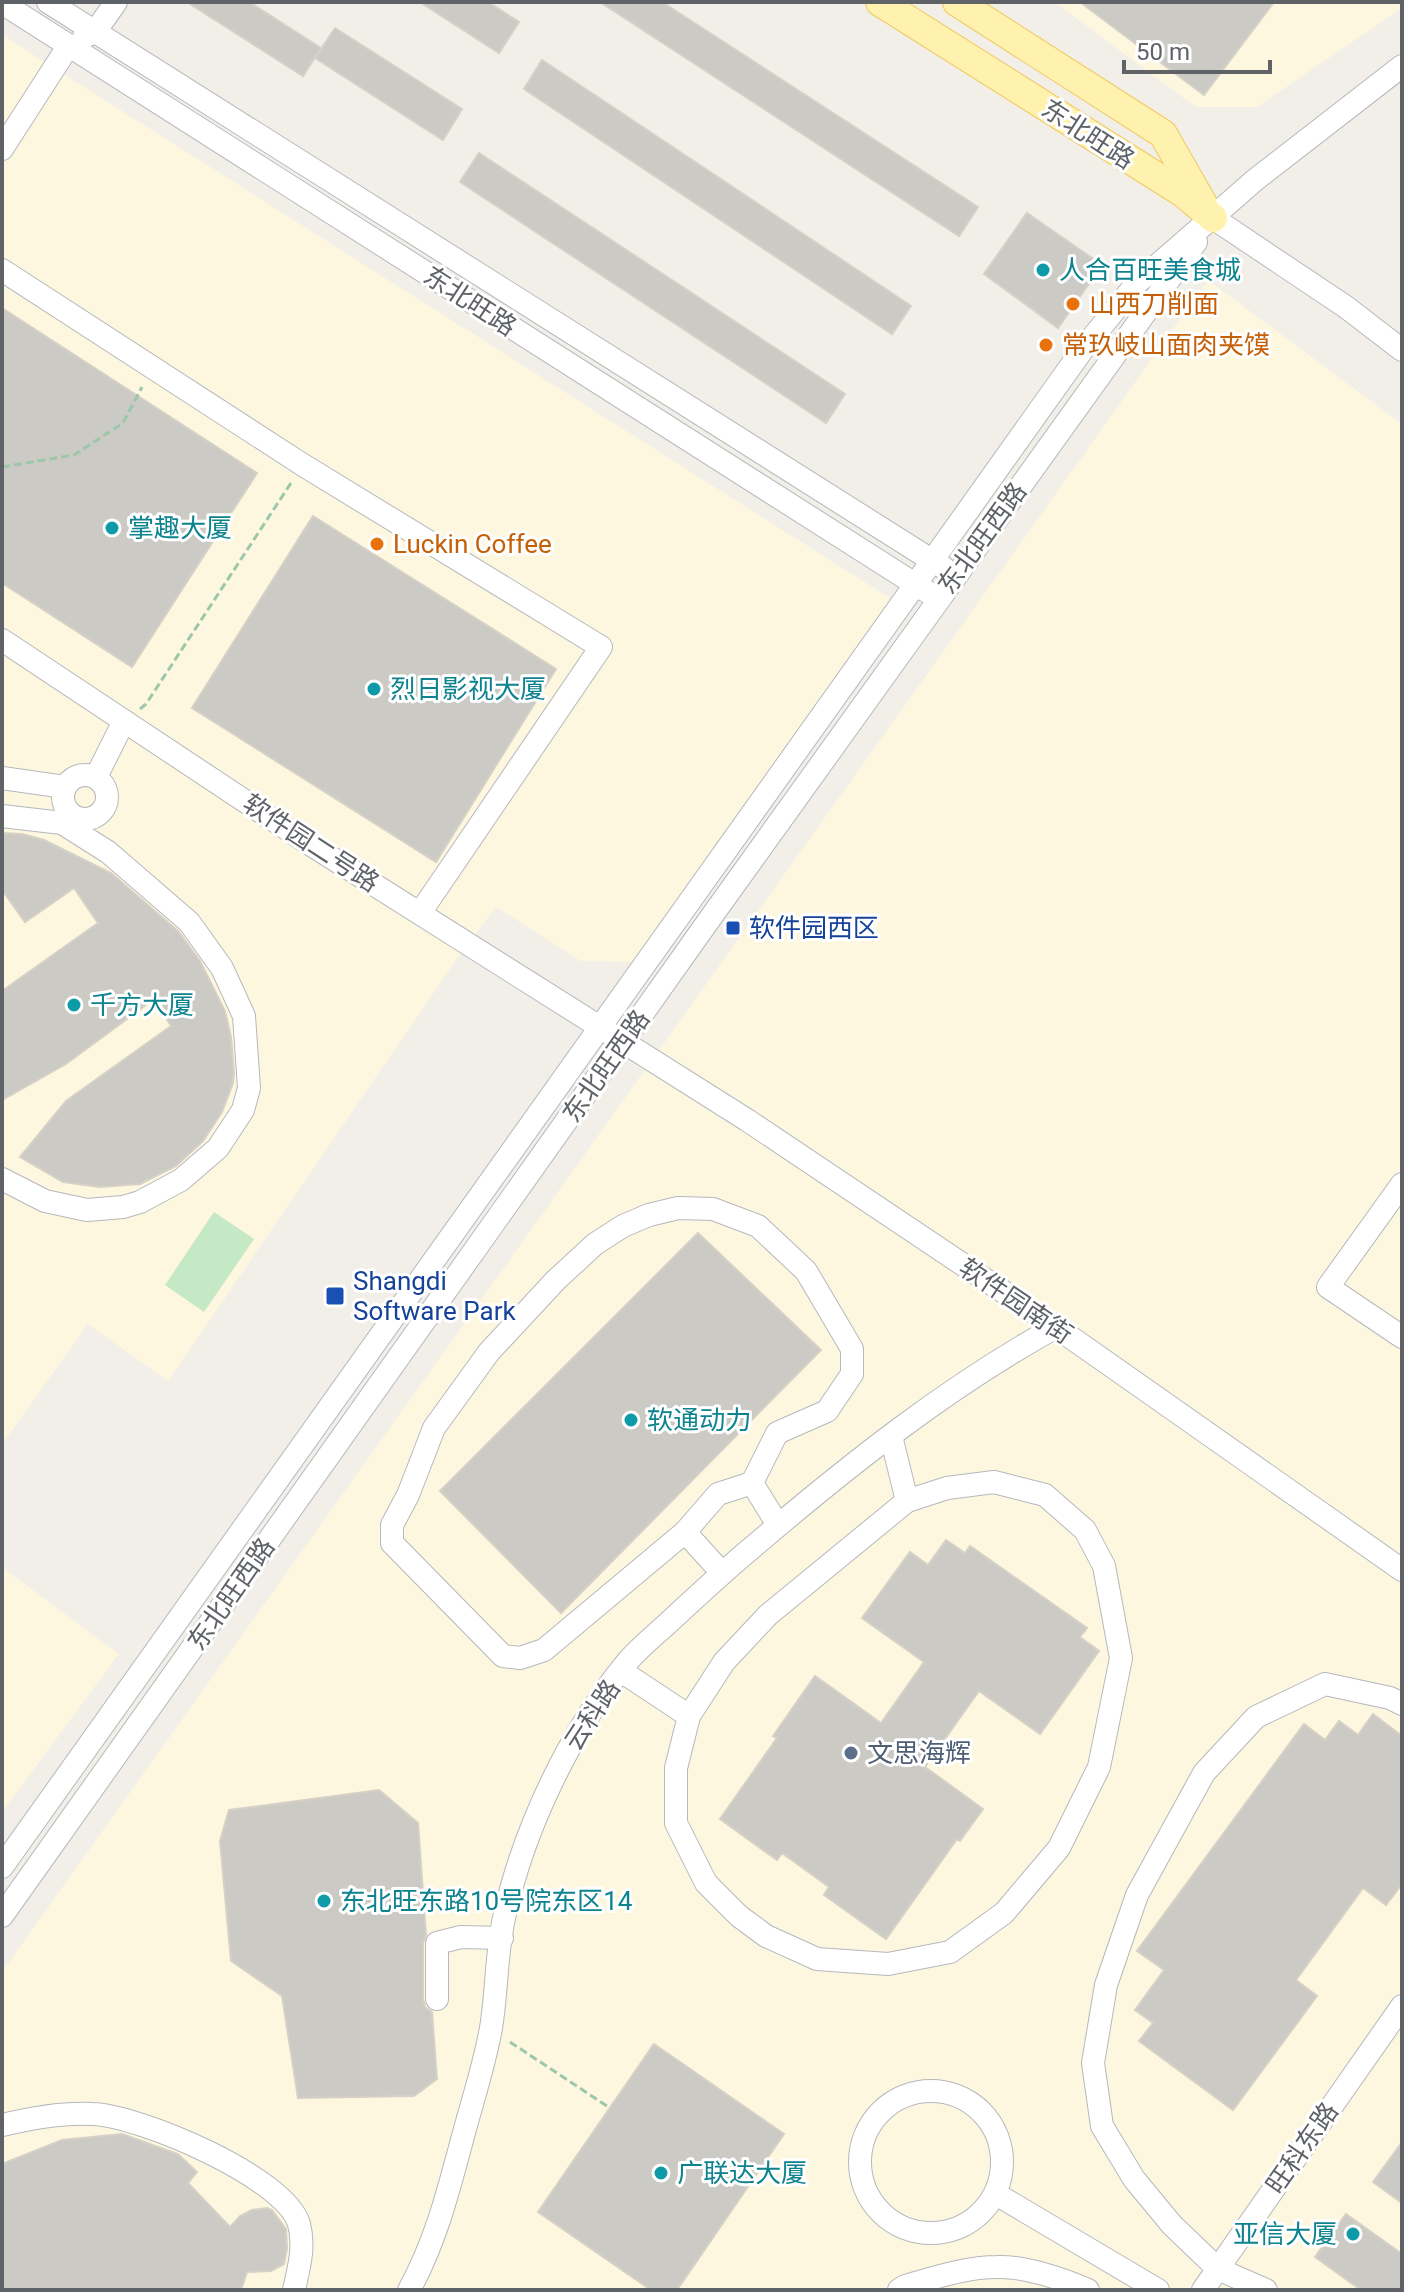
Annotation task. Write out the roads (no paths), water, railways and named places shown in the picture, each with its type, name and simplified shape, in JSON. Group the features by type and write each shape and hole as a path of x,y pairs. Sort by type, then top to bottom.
{"main road":[{"name":"东北旺路","path":"880,2 1183,193 1213,218"},
{"name":"东北旺路","path":"957,2 1163,134 1213,218"}],"street":[{"name":"东北旺路","path":"48,2 955,575"},
{"path":"2,149 69,45 95,32 116,2"},
{"name":"东北旺路","path":"2,3 938,599"},
{"name":"东北旺西路","path":"2,1867 1083,349 1137,283 1255,180 1402,66"},
{"name":"东北旺路","path":"1213,218 1346,307 1402,350"},
{"name":"东北旺西路","path":"2,1916 955,575 1213,218"},
{"path":"2,270 303,465 601,647 420,913"},
{"name":"软件园二号路","path":"2,640 305,841 624,1040"},
{"path":"96,777 124,721"},
{"path":"2,816 62,823 73,823 90,819 103,811 108,796 102,782 96,777 75,777 65,787 65,807 73,823 189,922 222,968 244,1016 249,1088 243,1110 218,1148 181,1180 140,1202 123,1207 78,1209 45,1201 2,1179"},
{"path":"2,778 65,787"},
{"name":"软件园南街","path":"624,1040 1056,1327 1402,1570"},
{"path":"1402,1184 1328,1287 1402,1337"},
{"path":"678,1208 713,1209 758,1226 806,1271 852,1349 852,1374 827,1411 777,1433 752,1483 718,1494 685,1532 544,1650 520,1658 503,1656 392,1543 392,1525 408,1495 434,1428 489,1352 556,1280 595,1244 623,1226 678,1208"},
{"name":"云科路","path":"409,2290 424,2263 447,2197 490,2029 504,1919 547,1788 590,1714 629,1660 778,1525 891,1436 1008,1354 1056,1327"},
{"path":"891,1436 907,1501"},
{"path":"994,1482 1045,1495 1085,1530 1104,1566 1121,1658 1099,1767 1059,1848 1004,1913 950,1952 888,1964 817,1959 766,1936 739,1916 706,1883 676,1823 676,1768 689,1716 724,1662 768,1615 907,1501 947,1488 994,1482"},
{"path":"752,1483 778,1525"},
{"path":"685,1532 722,1573"},
{"path":"621,1671 689,1716"},
{"path":"1266,2290 1218,2269 1172,2225 1134,2179 1102,2126 1093,2063 1106,1985 1137,1895 1204,1773 1256,1717 1325,1684 1390,1698 1402,1704"},
{"path":"437,1999 437,1943 461,1937 502,1938"},
{"name":"旺科东路","path":"1203,2290 1402,2006"},
{"path":"930,2091 954,2094 975,2106 992,2124 1001,2146 1003,2171 996,2194 982,2214 964,2227 942,2233 919,2233 898,2226 880,2213 867,2194 860,2172 861,2148 869,2125 885,2107 906,2095 930,2091"},
{"path":"2,2125 33,2118 92,2114 125,2118 191,2143 275,2191 298,2220 303,2249 294,2290"},
{"path":"996,2194 1158,2290"},
{"path":"899,2290 949,2274 998,2266 1062,2278 1088,2290"}],"place":[{"name":"人合百旺美食城","path":"1043,270"},
{"name":"山西刀削面","path":"1073,304"},
{"name":"常玖岐山面肉夹馍","path":"1046,345"},
{"name":"掌趣大厦","path":"112,528"},
{"name":"Luckin Coffee","path":"377,544"},
{"name":"烈日影视大厦","path":"374,689"},
{"name":"软件园西区","path":"733,928"},
{"name":"千方大厦","path":"74,1005"},
{"name":"Shangdi Software Park","path":"335,1296"},
{"name":"软通动力","path":"631,1420"},
{"name":"文思海辉","path":"851,1753"},
{"name":"东北旺东路10号院东区14","path":"324,1901"},
{"name":"广联达大厦","path":"661,2173"},
{"name":"亚信大厦","path":"1353,2234"}]}
